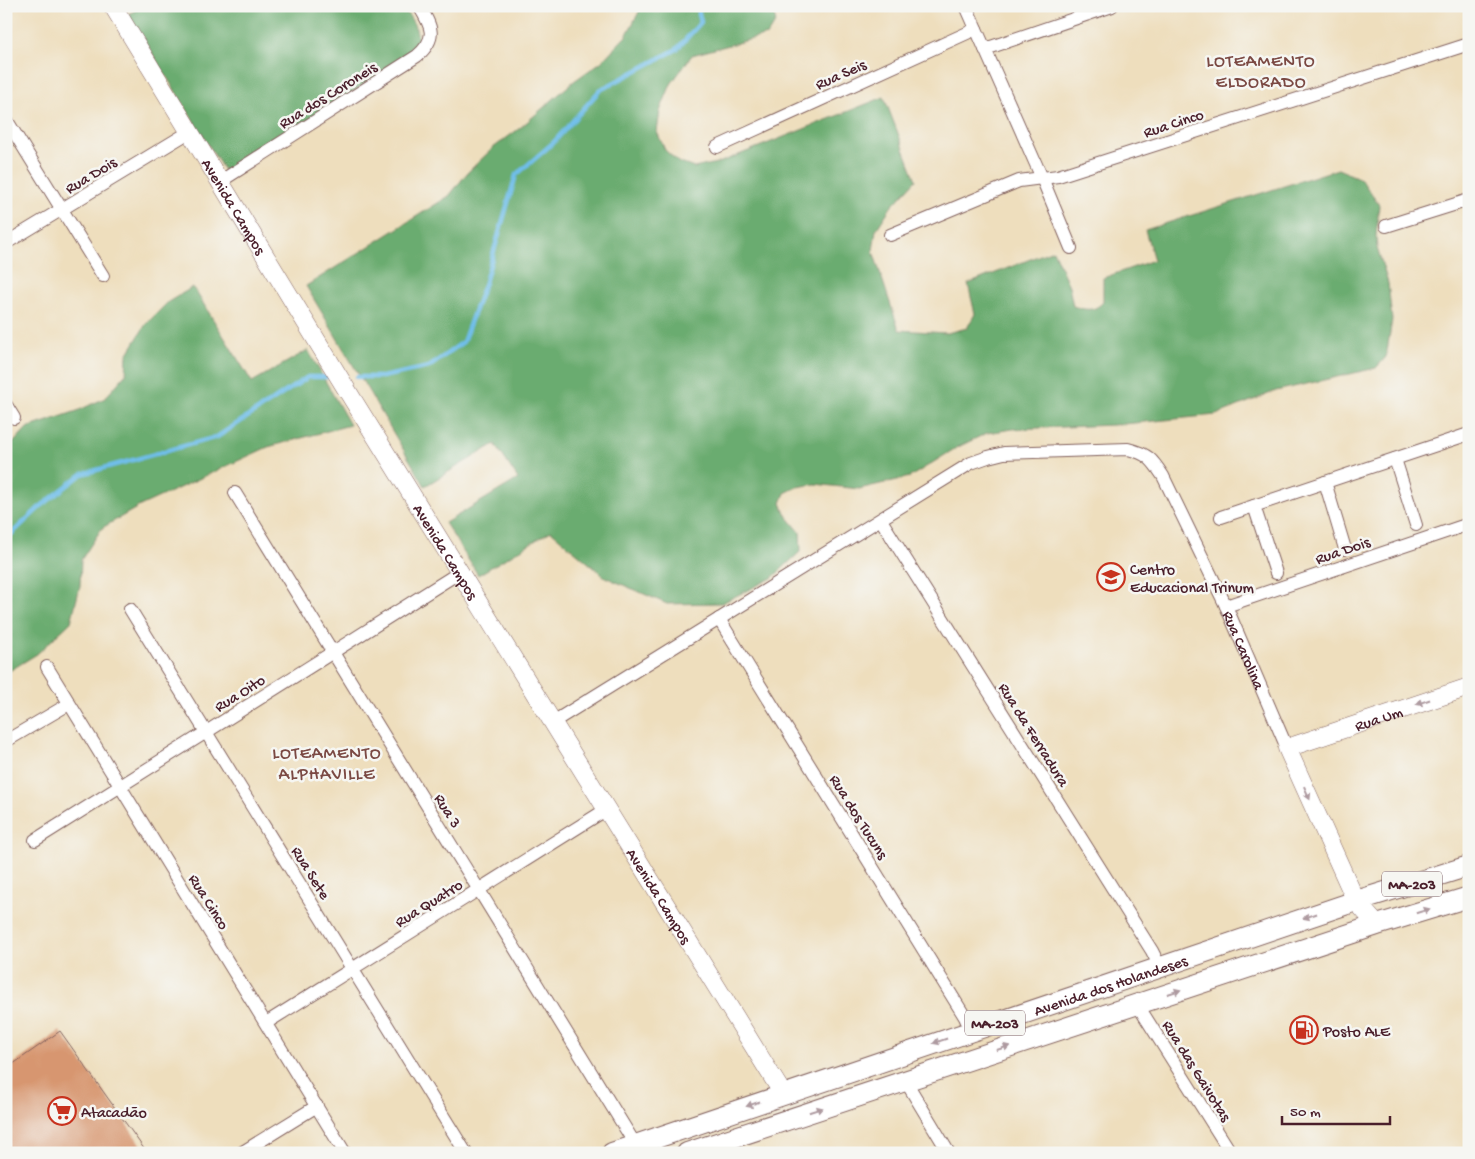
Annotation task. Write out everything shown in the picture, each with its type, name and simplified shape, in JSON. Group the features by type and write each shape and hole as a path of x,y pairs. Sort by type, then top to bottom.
{"main road":[{"name":"Avenida dos Holandeses","path":"612,1153 1356,901 1469,866"},
{"name":"Avenida dos Holandeses","path":"686,1153 1377,925 1469,897"}],"street":[{"name":"Avenida Campos","path":"114,6 460,572 783,1094"},
{"name":"Rua dos Coroneis","path":"221,181 418,56 427,48 431,30 419,6"},
{"path":"966,6 1071,248"},
{"path":"985,49 1112,6"},
{"name":"Rua Seis","path":"717,147 976,29"},
{"name":"Rua Cinco","path":"890,235 1019,180 1058,176 1469,44"},
{"path":"6,119 103,276"},
{"name":"Rua Dois","path":"6,243 191,131"},
{"path":"1386,226 1469,200"},
{"path":"6,406 14,418"},
{"path":"1221,517 1468,436"},
{"name":"Rua Carolina","path":"553,722 971,464 1004,453 1128,449 1140,452 1151,458 1163,476 1226,606 1356,901 1377,925"},
{"path":"1395,459 1416,525"},
{"path":"1325,482 1345,549"},
{"name":"Rua 3","path":"235,493 635,1144"},
{"path":"1254,506 1276,573"},
{"name":"Rua da Ferradura","path":"881,520 1152,950 1160,967"},
{"name":"Rua Dois","path":"1226,606 1469,524"},
{"name":"Rua Oito","path":"35,840 460,572"},
{"name":"Rua Sete","path":"130,609 466,1153"},
{"name":"Rua dos Tucuns","path":"719,619 965,1018 971,1031"},
{"name":"Rua Cinco","path":"46,667 345,1153"},
{"name":"Rua Um","path":"1287,748 1469,687"},
{"path":"6,741 69,704"},
{"name":"Rua Quatro","path":"266,1023 607,809"},
{"name":"Rua das Gaivotas","path":"1138,1004 1231,1153"},
{"path":"905,1080 950,1153"},
{"path":"242,1153 317,1106"}],"green space":[{"path":"144,6 402,6 415,27 418,45 416,52 225,172 128,14"},
{"path":"639,6 767,6 772,8 776,22 767,35 692,55 671,84 660,111 657,132 665,150 678,162 694,168 721,162 884,97 916,180 891,207 876,230 873,251 899,330 947,333 967,328 975,314 968,284 1053,250 1069,286 1073,306 1093,309 1103,302 1103,278 1154,260 1145,230 1338,169 1361,179 1379,205 1376,236 1377,248 1388,283 1392,320 1386,357 1376,368 1276,391 1216,415 1114,425 1013,429 987,433 956,448 910,477 859,489 815,484 797,487 785,493 781,503 786,515 800,532 801,551 772,578 722,603 667,604 605,577 551,531 478,575 445,523 518,479 495,444 425,486 306,286 449,196 468,172 493,148 520,128 574,81 601,62 626,36 639,12"},
{"path":"193,287 252,382 308,350 350,425 268,447 140,506 102,528 81,560 80,586 71,622 37,654 6,673 6,447 14,442 27,428 77,411 105,398 126,374 127,355 146,324 168,302"}],"building":[{"name":"Atacadão","path":"60,1031 147,1153 6,1153 6,1069"}],"waterway":[{"path":"357,377 382,377 429,367 463,342 485,282 516,175 554,142 600,90 677,49 701,22 697,6"},
{"path":"6,539 40,507 82,474 217,437 308,377 328,377"}],"place":[{"name":"Centro Educacional Trinum","path":"1111,577"},
{"name":"Posto ALE","path":"1304,1030"},
{"name":"Atacadão","path":"62,1111"}],"district":[{"name":"LOTEAMENTO ELDORADO","path":"1261,70"},
{"name":"LOTEAMENTO ALPHAVILLE","path":"327,762"}]}
